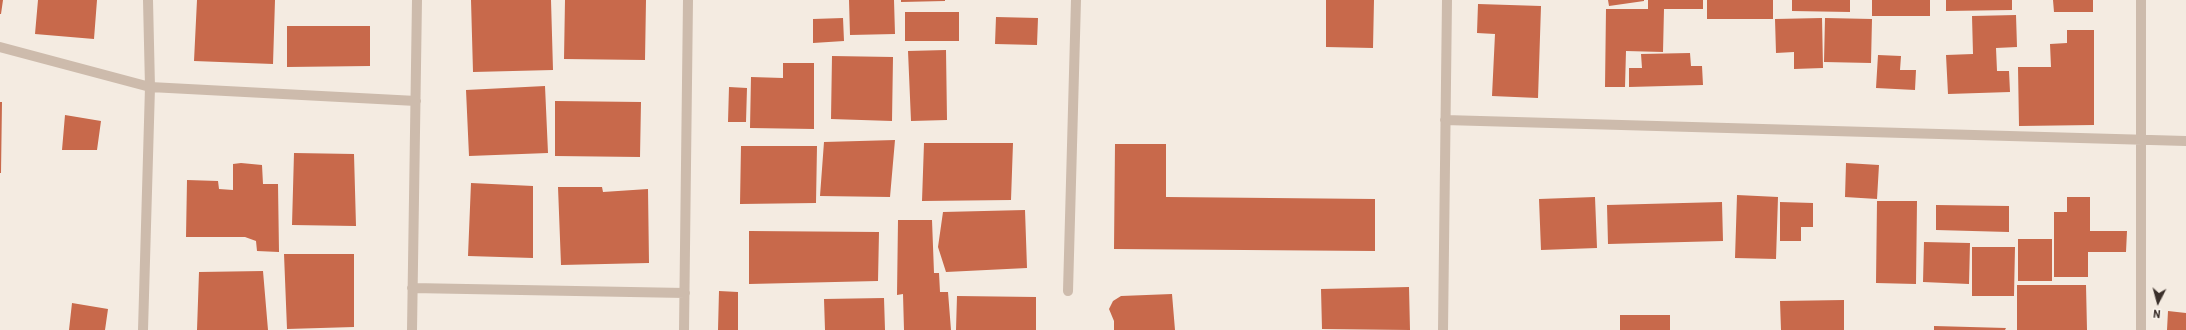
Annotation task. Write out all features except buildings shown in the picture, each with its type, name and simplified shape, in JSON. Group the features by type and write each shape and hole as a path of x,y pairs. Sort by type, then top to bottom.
{"street":[{"path":"143,330 150,87 148,0"},
{"path":"412,330 417,0"},
{"path":"684,330 688,0"},
{"path":"1068,291 1076,0"},
{"path":"1443,330 1447,0"},
{"path":"2141,0 2141,330"},
{"path":"0,47 150,87 416,101"},
{"path":"1445,120 2186,141"},
{"path":"412,288 685,293"}]}
